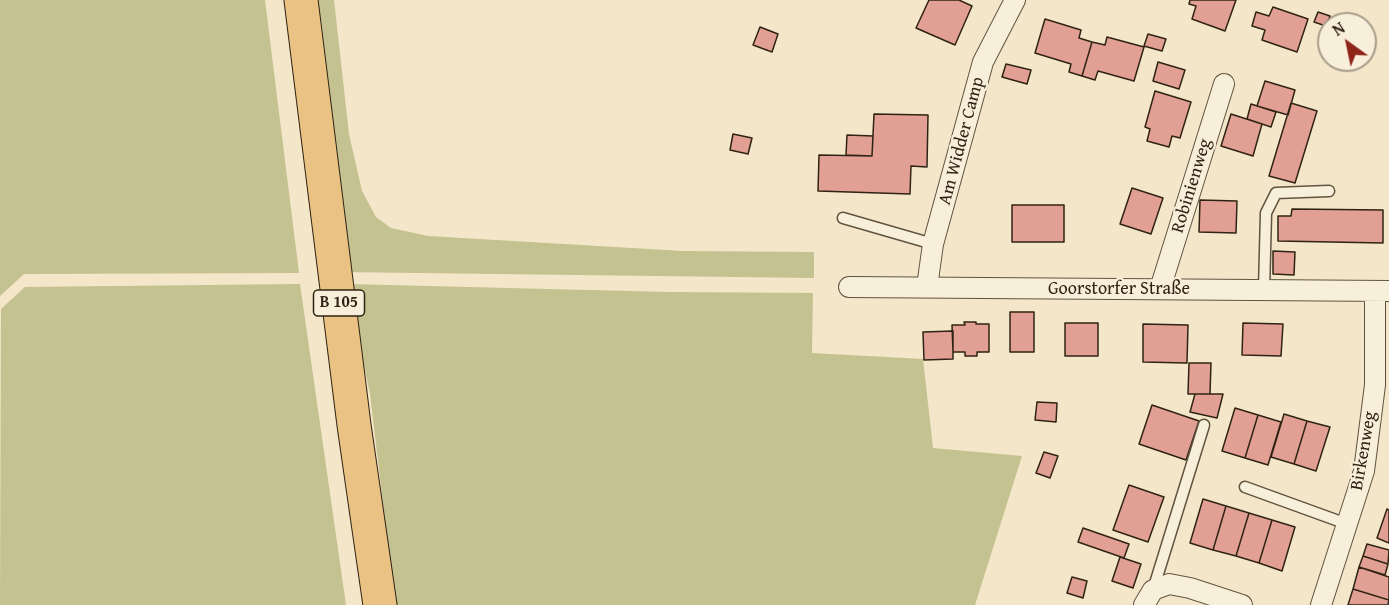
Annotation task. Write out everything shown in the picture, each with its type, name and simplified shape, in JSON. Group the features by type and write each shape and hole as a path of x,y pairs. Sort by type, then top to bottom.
{"highway":[{"name":"B 105","path":"282,0 312,262 360,605"},
{"name":"B 105","path":"301,0 354,425 380,605"}],"street":[{"name":"Am Widder Camp","path":"927,287 933,244 983,62 1015,0"},
{"name":"Robinienweg","path":"1160,289 1224,84"},
{"name":"Goorstorfer Straße","path":"849,287 1382,292"},
{"name":"Birkenweg","path":"1321,605 1364,471 1375,385 1382,292"},
{"path":"1149,598 1169,584 1190,588 1242,605"}],"lane":[{"path":"1264,290 1266,213 1276,193 1329,191"},
{"path":"843,218 933,244"},
{"path":"1149,598 1204,425"},
{"path":"1245,488 1347,524"}],"shaded area":[{"path":"0,0 265,0 299,273 24,274 0,296"},
{"path":"310,0 334,0 349,134 362,191 376,217 391,228 428,236 683,251 814,252 814,278 340,272"},
{"path":"300,284 346,605 0,605 1,309 25,287"},
{"path":"347,284 813,293 812,353 923,359 933,448 1022,456 975,605 395,605 370,394"}],"building":[{"path":"929,0 959,0 972,6 955,45 916,28"},
{"path":"1190,0 1236,0 1225,31 1192,19 1196,6 1189,4"},
{"path":"1273,7 1308,19 1297,52 1262,40 1265,30 1252,26 1256,12 1269,16"},
{"path":"1045,19 1081,30 1079,38 1092,42 1082,76 1069,72 1071,64 1035,53"},
{"path":"760,27 778,34 772,52 753,45"},
{"path":"1148,34 1166,39 1162,51 1144,46"},
{"path":"1107,37 1144,47 1134,81 1098,71 1095,80 1082,76 1092,42 1105,45"},
{"path":"1158,62 1185,70 1179,89 1153,81"},
{"path":"1006,64 1031,70 1027,84 1002,77"},
{"path":"1265,81 1295,90 1288,115 1257,106"},
{"path":"1155,91 1191,102 1180,138 1172,136 1169,147 1147,141 1150,129 1145,127"},
{"path":"1291,103 1317,111 1295,183 1269,176"},
{"path":"1251,104 1276,112 1271,127 1247,119"},
{"path":"874,114 928,115 927,167 911,166 910,194 818,191 819,155 872,156"},
{"path":"1231,114 1262,124 1253,156 1221,146"},
{"path":"733,134 752,138 748,154 730,150"},
{"path":"847,135 873,136 872,156 846,155"},
{"path":"1132,188 1163,198 1151,234 1120,224"},
{"path":"1200,200 1237,201 1236,233 1199,232"},
{"path":"1012,205 1064,205 1064,242 1012,242"},
{"path":"1292,209 1383,210 1383,243 1278,241 1278,216 1291,216"},
{"path":"1273,251 1295,252 1294,275 1273,274"},
{"path":"1010,312 1034,312 1034,352 1010,352"},
{"path":"964,322 989,324 989,352 977,352 977,356 965,356 965,352 953,352 952,325 965,325"},
{"path":"1065,323 1098,323 1098,356 1065,356"},
{"path":"1243,323 1283,324 1281,356 1242,355"},
{"path":"1143,324 1188,325 1187,363 1143,362"},
{"path":"953,331 953,359 924,360 923,332"},
{"path":"1189,363 1211,363 1210,394 1188,394"},
{"path":"1195,394 1223,394 1217,418 1190,412"},
{"path":"1037,402 1057,403 1056,422 1035,420"},
{"path":"1152,405 1199,421 1186,460 1139,444"},
{"path":"1235,408 1258,415 1245,458 1222,451"},
{"path":"1284,414 1307,421 1294,464 1271,457"},
{"path":"1258,415 1281,422 1268,465 1245,458"},
{"path":"1307,421 1330,427 1316,471 1294,464"},
{"path":"1044,452 1058,456 1050,478 1036,473"},
{"path":"1129,485 1164,497 1148,542 1113,530"},
{"path":"1203,499 1226,506 1213,550 1190,543"},
{"path":"1226,506 1249,513 1236,556 1213,550"},
{"path":"1387,509 1389,510 1389,543 1377,538"},
{"path":"1249,513 1272,520 1259,563 1236,556"},
{"path":"1272,520 1295,527 1282,571 1259,563"},
{"path":"1083,528 1129,544 1124,558 1078,542"},
{"path":"1367,544 1389,550 1388,564 1363,556"},
{"path":"1363,556 1388,564 1385,575 1359,567"},
{"path":"1120,557 1141,564 1133,588 1112,581"},
{"path":"1359,567 1389,577 1389,600 1353,589"},
{"path":"1072,577 1087,581 1083,598 1067,593"},
{"path":"1353,589 1389,600 1388,605 1348,605"}]}
